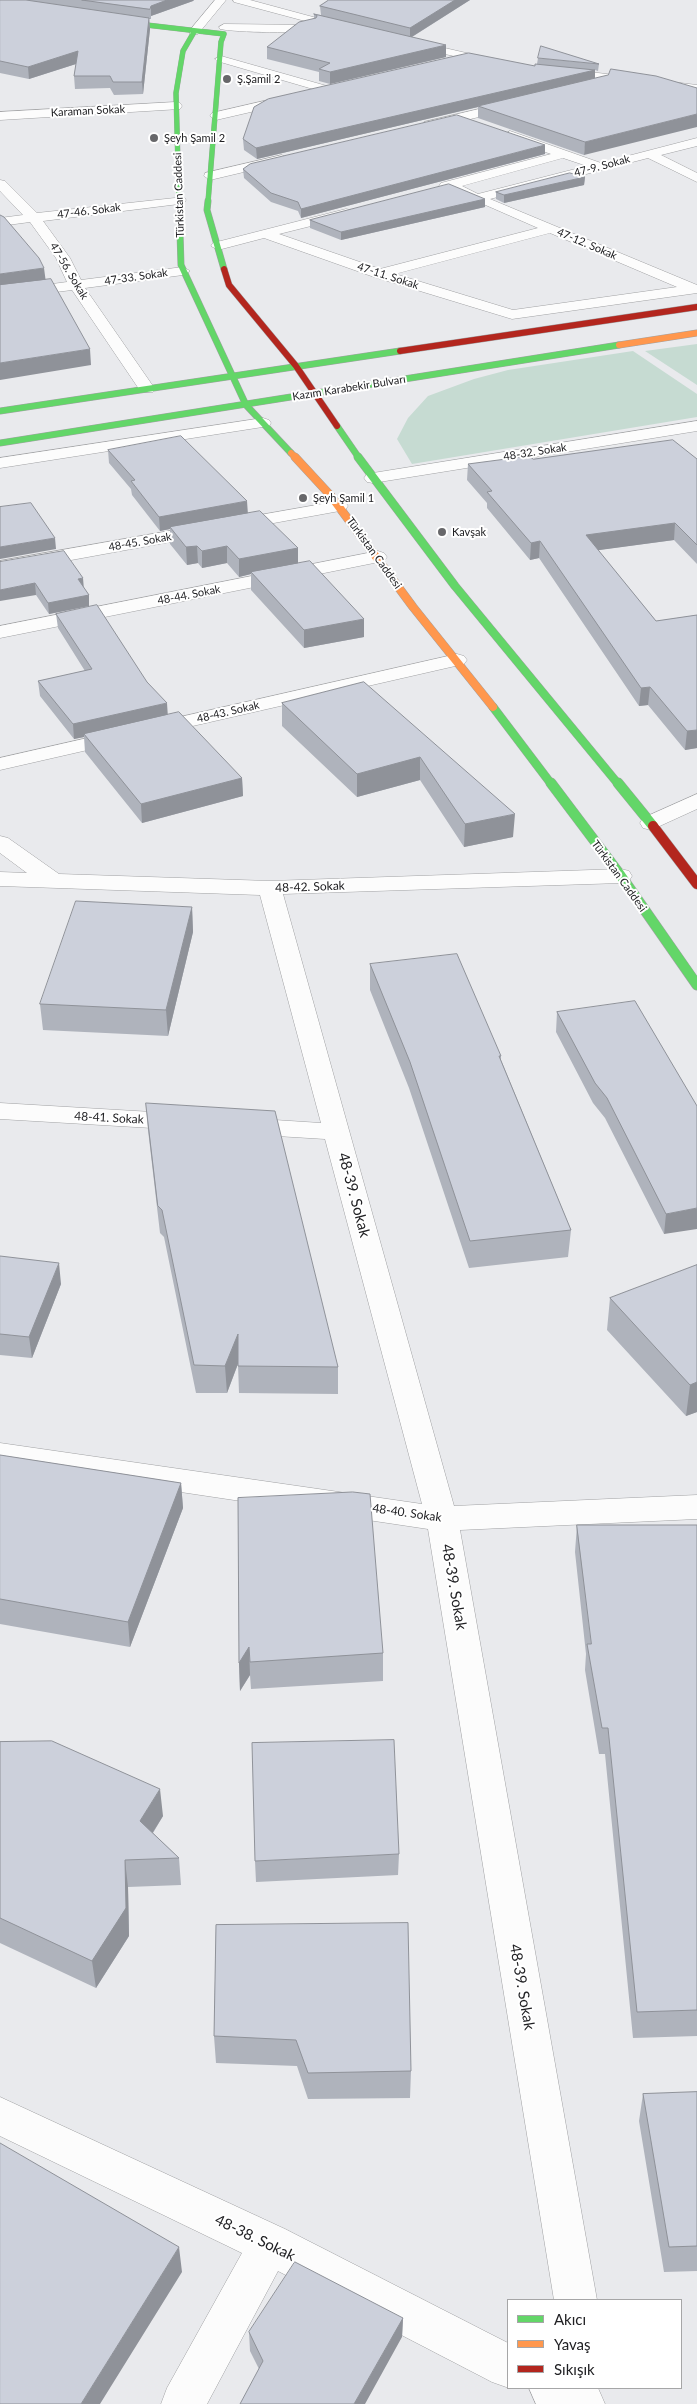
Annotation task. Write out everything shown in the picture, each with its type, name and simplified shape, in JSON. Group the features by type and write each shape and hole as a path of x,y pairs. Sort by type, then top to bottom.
{"street":[{"name":"Türkistan Caddesi","path":"221,0 193,35 183,51 176,93 181,265 246,404 339,506 413,607 457,660 621,876 697,985"},
{"path":"358,31 237,0 223,34 207,210 229,286 296,366 373,478 461,594 652,823 697,884"},
{"path":"102,23 193,35 273,29 339,27"},
{"path":"396,40 511,66"},
{"path":"443,64 471,57"},
{"path":"216,116 335,88 221,59"},
{"path":"549,70 624,78 697,89"},
{"path":"586,87 624,78"},
{"path":"418,128 528,101"},
{"name":"Karaman Sokak","path":"0,116 176,106"},
{"path":"460,118 601,167"},
{"name":"47-9. Sokak","path":"477,198 697,142"},
{"path":"431,190 564,154"},
{"path":"650,154 697,178"},
{"path":"210,176 296,156"},
{"name":"47-56. Sokak","path":"0,184 34,218 63,258 76,285 148,388"},
{"path":"450,185 477,198"},
{"name":"47-12. Sokak","path":"477,198 696,290"},
{"name":"47-46. Sokak","path":"0,222 179,200"},
{"path":"218,246 357,210"},
{"path":"379,274 551,229"},
{"name":"47-11. Sokak","path":"265,234 379,274 512,315 696,290"},
{"name":"47-33. Sokak","path":"0,295 183,271"},
{"path":"0,411 697,307"},
{"name":"Kazım Karabekir Bulvarı","path":"0,443 697,333"},
{"path":"0,463 263,423"},
{"name":"48-32. Sokak","path":"373,478 697,426"},
{"name":"48-45. Sokak","path":"0,567 339,506"},
{"name":"48-44. Sokak","path":"0,632 378,557"},
{"name":"48-43. Sokak","path":"0,764 457,660"},
{"path":"652,823 697,801"},
{"path":"0,843 52,880"},
{"name":"48-42. Sokak","path":"0,879 270,888 621,876"},
{"name":"48-39. Sokak","path":"270,888 442,1519 576,2299"},
{"name":"48-41. Sokak","path":"0,1111 337,1132"},
{"name":"48-40. Sokak","path":"0,1454 442,1519 697,1507"},
{"name":"48-38. Sokak","path":"0,2116 270,2244 507,2365"},
{"path":"183,2404 270,2244"},
{"path":"553,2389 583,2404"},
{"path":"591,2389 594,2404"}],"green space":[{"path":"697,344 697,385 645,351"},
{"path":"633,351 697,394 697,417 412,464 397,439 408,418 428,396 474,379 508,370"}],"building":[{"path":"0,0 26,0 149,18 142,82 113,82 110,76 74,76 78,51 28,67 0,61"},
{"path":"82,0 167,0 151,6 150,9"},
{"path":"329,0 455,0 410,28 320,6"},
{"path":"314,14 446,45 330,72 319,69 330,63 267,47 299,22 316,18 317,16"},
{"path":"541,46 599,64 538,58"},
{"path":"469,53 535,66 535,64 595,70 256,148 243,139 254,107 268,99"},
{"path":"611,69 656,76 697,88 697,114 585,142 478,106 608,75"},
{"path":"457,115 545,145 301,209 298,202 271,193 243,169 250,164"},
{"path":"570,173 585,177 504,195 496,192"},
{"path":"449,184 485,199 341,232 310,220"},
{"path":"0,215 4,217 39,258 44,268 0,274"},
{"path":"51,279 90,349 0,363 0,285"},
{"path":"181,436 247,501 159,517 131,481 135,480 108,450"},
{"path":"673,440 697,459 697,545 675,523 586,535 656,621 697,615 697,730 687,731 650,687 641,688 540,541 531,543 487,492 492,491 468,464 529,456 533,459"},
{"path":"31,503 55,538 0,547 0,507"},
{"path":"260,511 298,548 239,559 227,546 202,551 197,546 186,547 170,527"},
{"path":"64,551 83,578 78,579 89,595 48,603 35,583 0,590 0,562"},
{"path":"310,561 364,619 304,630 251,572"},
{"path":"97,605 147,682 167,703 73,724 38,681 92,669 56,614"},
{"path":"364,682 515,814 465,824 420,757 357,774 282,703"},
{"path":"179,712 242,778 141,804 84,734"},
{"path":"76,901 192,907 166,1010 40,1004"},
{"path":"457,954 501,1056 499,1056 571,1230 470,1241 410,1062 370,964"},
{"path":"635,1001 697,1106 697,1208 666,1214 607,1098 595,1083 557,1012"},
{"path":"146,1103 275,1111 338,1367 238,1366 238,1334 225,1366 194,1365 162,1210 158,1206"},
{"path":"0,1256 59,1263 29,1337 0,1334"},
{"path":"697,1265 697,1382 690,1385 610,1298"},
{"path":"0,1455 181,1483 128,1622 0,1599"},
{"path":"353,1492 370,1494 383,1653 250,1662 249,1647 239,1663 238,1498"},
{"path":"577,1525 697,1525 697,2010 637,2012 608,1728 602,1728 587,1644 591,1644"},
{"path":"394,1740 399,1854 255,1861 252,1743"},
{"path":"52,1741 160,1789 140,1821 179,1858 125,1860 126,1908 92,1961 0,1918 0,1742"},
{"path":"408,1923 411,2071 308,2073 296,2040 214,2036 216,1925"},
{"path":"697,2092 697,2246 669,2247 643,2094"},
{"path":"0,2143 179,2247 81,2404 0,2404"},
{"path":"295,2262 403,2318 354,2404 240,2404 263,2361 249,2332"}],"traffic: fast":[{"path":"112,21 224,34 221,42 207,210 224,269"},
{"path":"194,32 183,51 176,93 181,265 246,405 291,453"},
{"path":"0,443 619,345"},
{"path":"0,411 400,351"},
{"path":"337,426 373,478 455,586 653,826"},
{"path":"493,707 621,876 697,985"}],"traffic: slow":[{"path":"619,345 697,333"},
{"path":"291,453 331,496 413,607 493,707"}],"traffic: jam":[{"path":"224,269 229,285 296,366 337,426"},
{"path":"400,351 697,307"},
{"path":"653,826 697,884"}],"place":[{"name":"Ş.Şamil 2","path":"227,79"},
{"name":"Şeyh Şamil 2","path":"154,138"},
{"name":"Şeyh Şamil 1","path":"303,498"},
{"name":"Kavşak","path":"442,532"}]}
